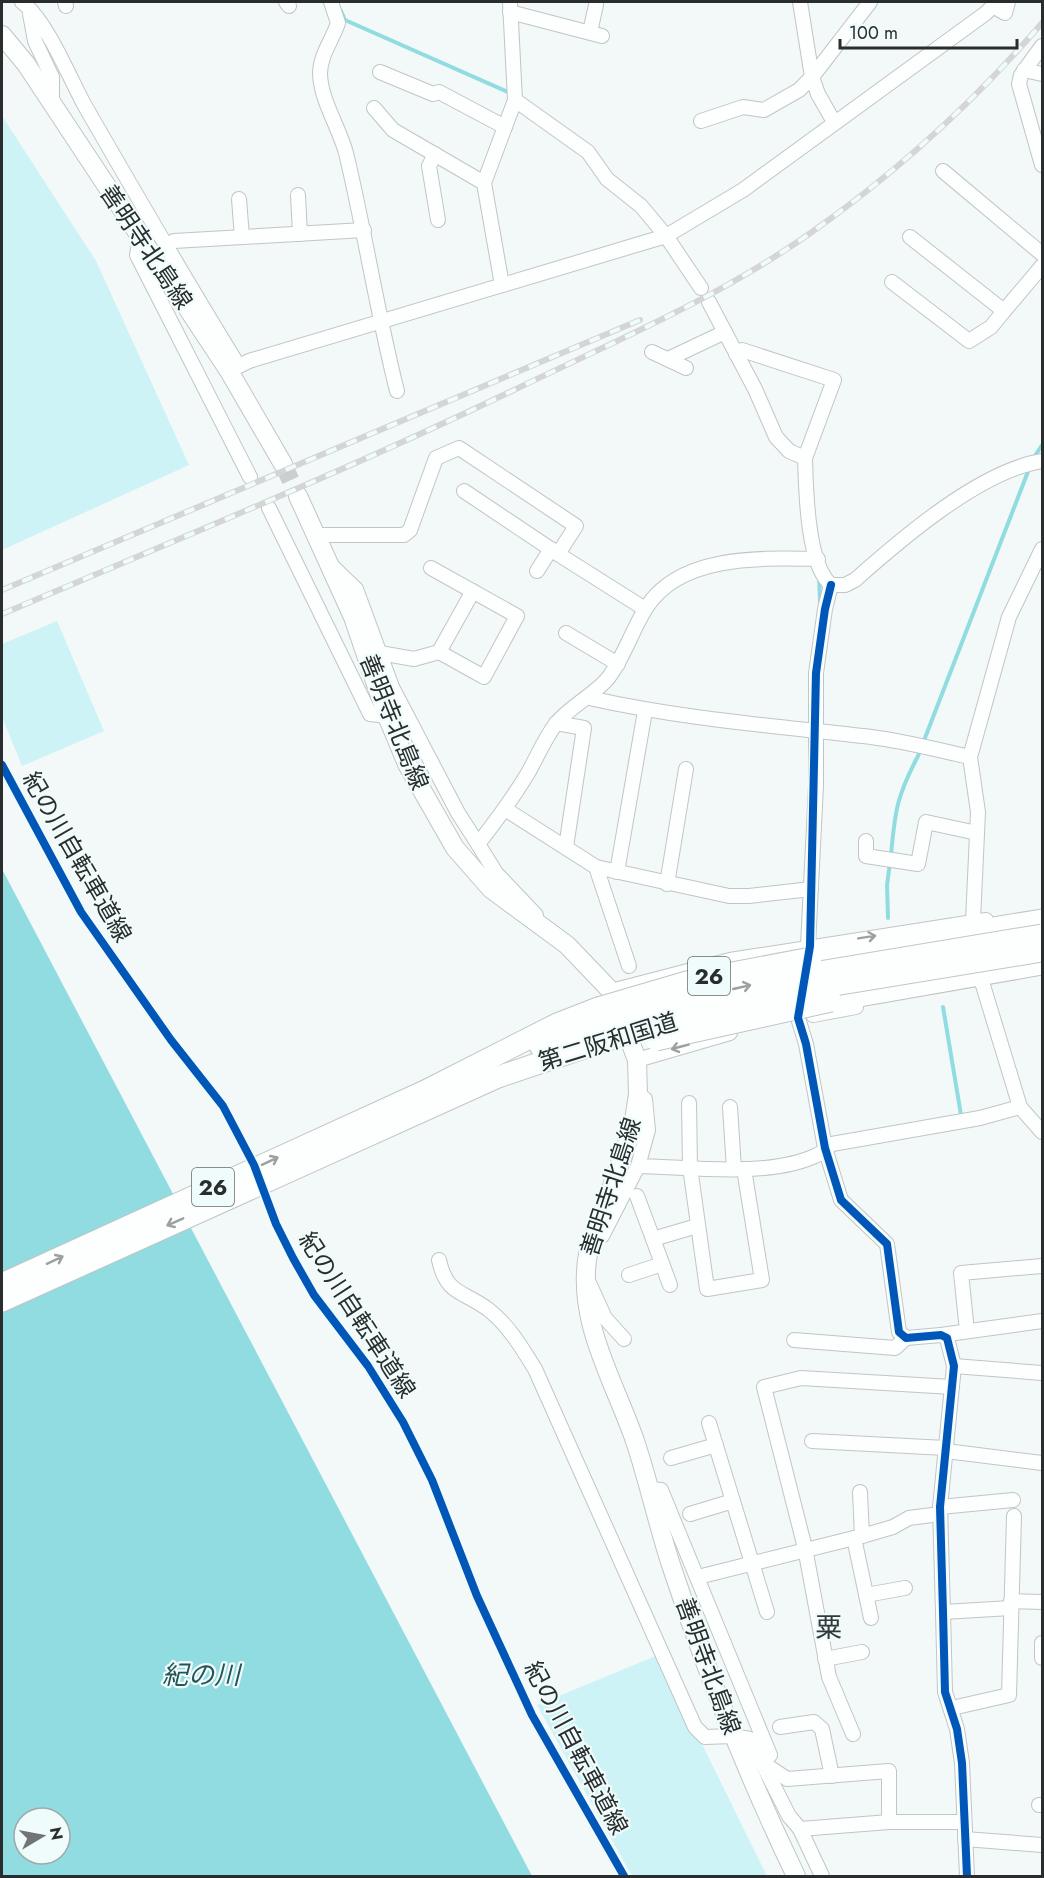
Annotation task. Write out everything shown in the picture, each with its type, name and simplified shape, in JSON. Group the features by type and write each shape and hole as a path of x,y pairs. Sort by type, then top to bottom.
{"highway":[{"name":"26","path":"2,1284 425,1090 606,1031 690,981 816,951 1042,920"},
{"name":"第二阪和国道","path":"2,1301 362,1136 498,1077 547,1052 694,999 789,977 1042,934"},
{"name":"第二阪和国道","path":"606,1031 698,1014 792,992 1042,951"},
{"name":"26","path":"606,1031 660,1039 831,1001 1042,964"}],"main road":[{"name":"善明寺北島線","path":"2,35 26,64 140,239 234,368 283,464"},
{"name":"善明寺北島線","path":"298,496 353,617 387,717 407,764 428,803 473,872 503,900 546,928 586,962 611,991 637,1060 638,1094 633,1127 588,1254 585,1273 591,1323 599,1354 634,1439 671,1566 734,1736 796,1876"}],"street":[{"path":"331,2 338,23 323,54 320,75 323,92 343,141 364,230 379,322 397,391"},
{"path":"800,2 812,77 818,94 834,122"},
{"path":"701,122 743,107 764,110 799,90 812,77 870,2"},
{"path":"26,3 51,41 234,368 670,234 743,190 993,4 1005,13 1008,2"},
{"path":"26,3 35,41 52,77 52,104"},
{"path":"502,285 484,183 515,97 510,7 596,34 597,5"},
{"path":"1042,46 1024,70 1019,84 1042,165"},
{"path":"1024,70 1042,74"},
{"path":"380,72 433,94 439,92 505,127"},
{"path":"515,97 588,152 607,179 641,206 670,234 701,288"},
{"path":"374,108 393,130 484,183"},
{"path":"435,154 429,166 438,220"},
{"path":"943,171 1042,254"},
{"path":"298,195 300,234"},
{"path":"239,199 242,237"},
{"path":"165,246 174,241 364,230"},
{"path":"910,237 1004,311"},
{"path":"140,239 137,255 250,477"},
{"path":"892,282 969,341 991,327 1042,266"},
{"path":"709,302 739,352 776,437 789,451 805,458"},
{"path":"668,359 725,332"},
{"path":"652,352 686,368"},
{"path":"739,352 834,380 805,458 806,493 815,559 823,578 831,585 845,585 855,580 942,509 1002,475 1036,463"},
{"path":"317,536 404,535 410,531 436,458 459,448 576,526 537,572"},
{"path":"464,491 554,552 645,609"},
{"path":"269,508 370,714 387,717"},
{"path":"973,921 977,792 970,757 1009,616 1042,549"},
{"path":"478,844 505,809 556,723 589,698 618,664 645,609 657,593 674,580 717,564 745,559 815,559"},
{"path":"329,563 356,589 392,687 458,813 496,873 546,928"},
{"path":"380,653 414,659 439,652 484,677 517,616 431,568"},
{"path":"831,585 825,609 816,673 813,733 807,889 816,951 798,1018 842,1200 882,1239 899,1332 903,1340"},
{"path":"439,652 472,591"},
{"path":"566,633 618,664"},
{"path":"589,698 645,711 813,733 873,737 970,757"},
{"path":"617,872 645,711"},
{"path":"556,723 584,728 566,847"},
{"path":"667,884 686,769"},
{"path":"505,809 596,867 729,896 807,889"},
{"path":"866,841 866,856 918,864 926,822 977,833"},
{"path":"596,867 629,966"},
{"path":"611,991 730,960 816,951 973,921 1042,914"},
{"path":"637,1060 741,1030 1042,970"},
{"path":"982,982 1020,1107 1042,1132"},
{"path":"588,1254 599,1244 638,1166 648,1130 645,1099 638,1094"},
{"path":"689,1103 690,1167 707,1289 762,1280 739,1169 730,1107"},
{"path":"638,1166 739,1169 773,1167 819,1155 828,1146 980,1118 1020,1107"},
{"path":"637,1196 670,1285"},
{"path":"653,1239 697,1226"},
{"path":"439,1260 443,1278 450,1287 489,1310 519,1343 535,1369 695,1727 705,1737 734,1736 750,1739 789,1816 800,1829 822,1876"},
{"path":"629,1275 662,1264"},
{"path":"967,1331 961,1274 1042,1266"},
{"path":"585,1273 605,1318 624,1339"},
{"path":"794,1340 895,1348 903,1340 1042,1321"},
{"path":"940,1335 947,1338 954,1366 949,1387 938,1512 945,1692 952,1708 962,1763 960,1822 965,1839 967,1876"},
{"path":"954,1366 1042,1373"},
{"path":"853,1734 829,1677 805,1548 764,1387 801,1378 949,1387"},
{"path":"709,1423 767,1612"},
{"path":"812,1441 944,1449 1042,1463"},
{"path":"671,1458 716,1445"},
{"path":"650,1489 662,1490 698,1577 770,1755 763,1763"},
{"path":"860,1492 858,1537 871,1618"},
{"path":"698,1577 805,1548 858,1537 893,1527 909,1518 1013,1500"},
{"path":"690,1514 733,1501"},
{"path":"952,1708 1009,1695 1014,1516"},
{"path":"866,1595 905,1588"},
{"path":"943,1611 1042,1602"},
{"path":"1042,1643 1042,1658"},
{"path":"825,1659 862,1652"},
{"path":"780,1727 814,1722 822,1729 832,1776"},
{"path":"763,1763 787,1779 889,1771 889,1822"},
{"path":"800,1829 889,1822 960,1822"},
{"path":"965,1839 1042,1845"}],"shaded area":[{"path":"2,116 96,261 189,465 2,550"},
{"path":"57,621 104,731 22,766 2,717 2,644"},
{"path":"658,1655 767,1876 632,1876 537,1705"}],"water":[{"name":"紀の川","path":"2,869 532,1876 2,1876"}],"waterway":[{"path":"341,11 345,20 510,93"},
{"path":"1033,459 1042,445"},
{"path":"891,855 901,793 918,756 1029,469"},
{"path":"819,576 820,601"},
{"path":"888,918 887,885 890,863"},
{"path":"943,1007 961,1115"}],"tunnel":[{"path":"283,464 298,496"}],"railway":[{"path":"2,614 259,505 451,420 627,336 738,279 809,234 903,162 961,109 1042,23"},
{"path":"2,590 640,320"}],"cycle path":[{"path":"831,585 825,609 816,673 810,946 798,1018 806,1044 825,1148 841,1200 887,1244 899,1332 906,1338 941,1335 947,1338 954,1366 940,1507 945,1692 957,1729 962,1763 967,1876"},
{"name":"紀の川自転車道線","path":"2,765 81,912 171,1040 223,1106 254,1165 276,1224 314,1295 368,1366 403,1422 432,1480 477,1596 532,1715 624,1876"}],"district":[{"name":"粟","path":"829,1628"}]}
